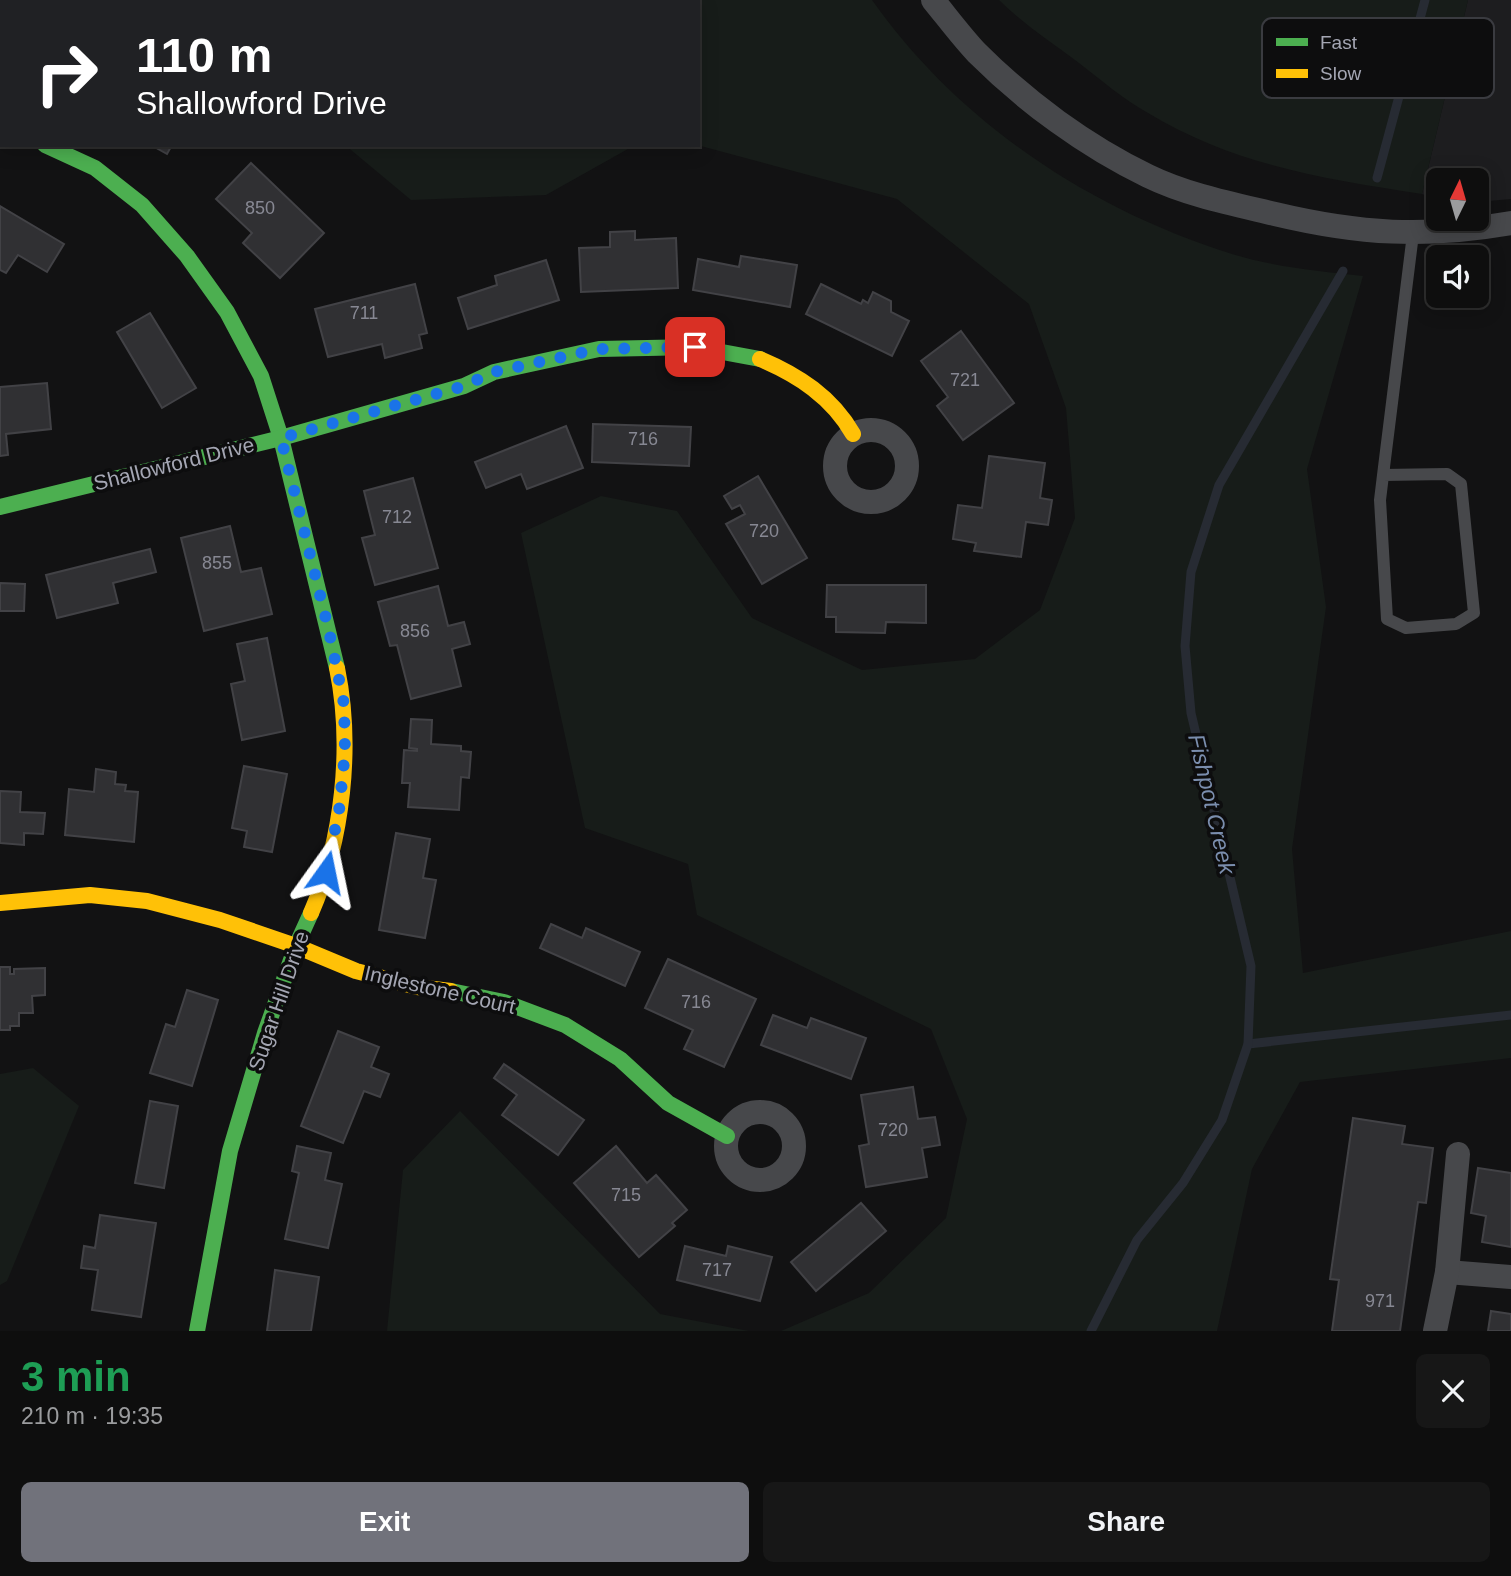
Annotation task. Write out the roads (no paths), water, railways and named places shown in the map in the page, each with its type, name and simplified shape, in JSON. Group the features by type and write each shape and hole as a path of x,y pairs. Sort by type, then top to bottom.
{"street":[{"path":"933,0 977,52 1034,103 1099,150 1150,177 1226,202 1329,227 1413,234 1473,230 1511,223"},
{"name":"Sugar Hill Drive","path":"49,147 95,168 142,205 187,256 228,312 261,376 281,438 329,631 344,704 345,752 339,811 322,887 296,946 265,1033 230,1151 197,1331"},
{"name":"Shallowford Drive","path":"0,507 281,438 464,386 494,372 599,349 695,347 758,358 792,373 812,387 845,420 853,434"},
{"name":"Inglestone Court","path":"0,903 90,895 147,901 220,920 296,946 356,971 417,986 504,1002 565,1025 620,1059 668,1103 727,1136"},
{"path":"1435,1331 1447,1272 1458,1154"},
{"path":"1447,1272 1511,1277"}],"lane":[{"path":"1383,475 1447,474 1461,485 1474,613 1456,624 1406,628 1387,619 1380,500 1383,475 1413,234"}],"waterway":[{"name":"Fishpot Creek","path":"1420,18 1425,0"},
{"name":"Fishpot Creek","path":"1377,178 1399,98"},
{"name":"Fishpot Creek","path":"1091,1331 1137,1240 1183,1183 1222,1120 1248,1044 1251,966 1191,713 1185,646 1191,572 1219,485 1343,271"},
{"path":"1248,1044 1511,1015"}]}
